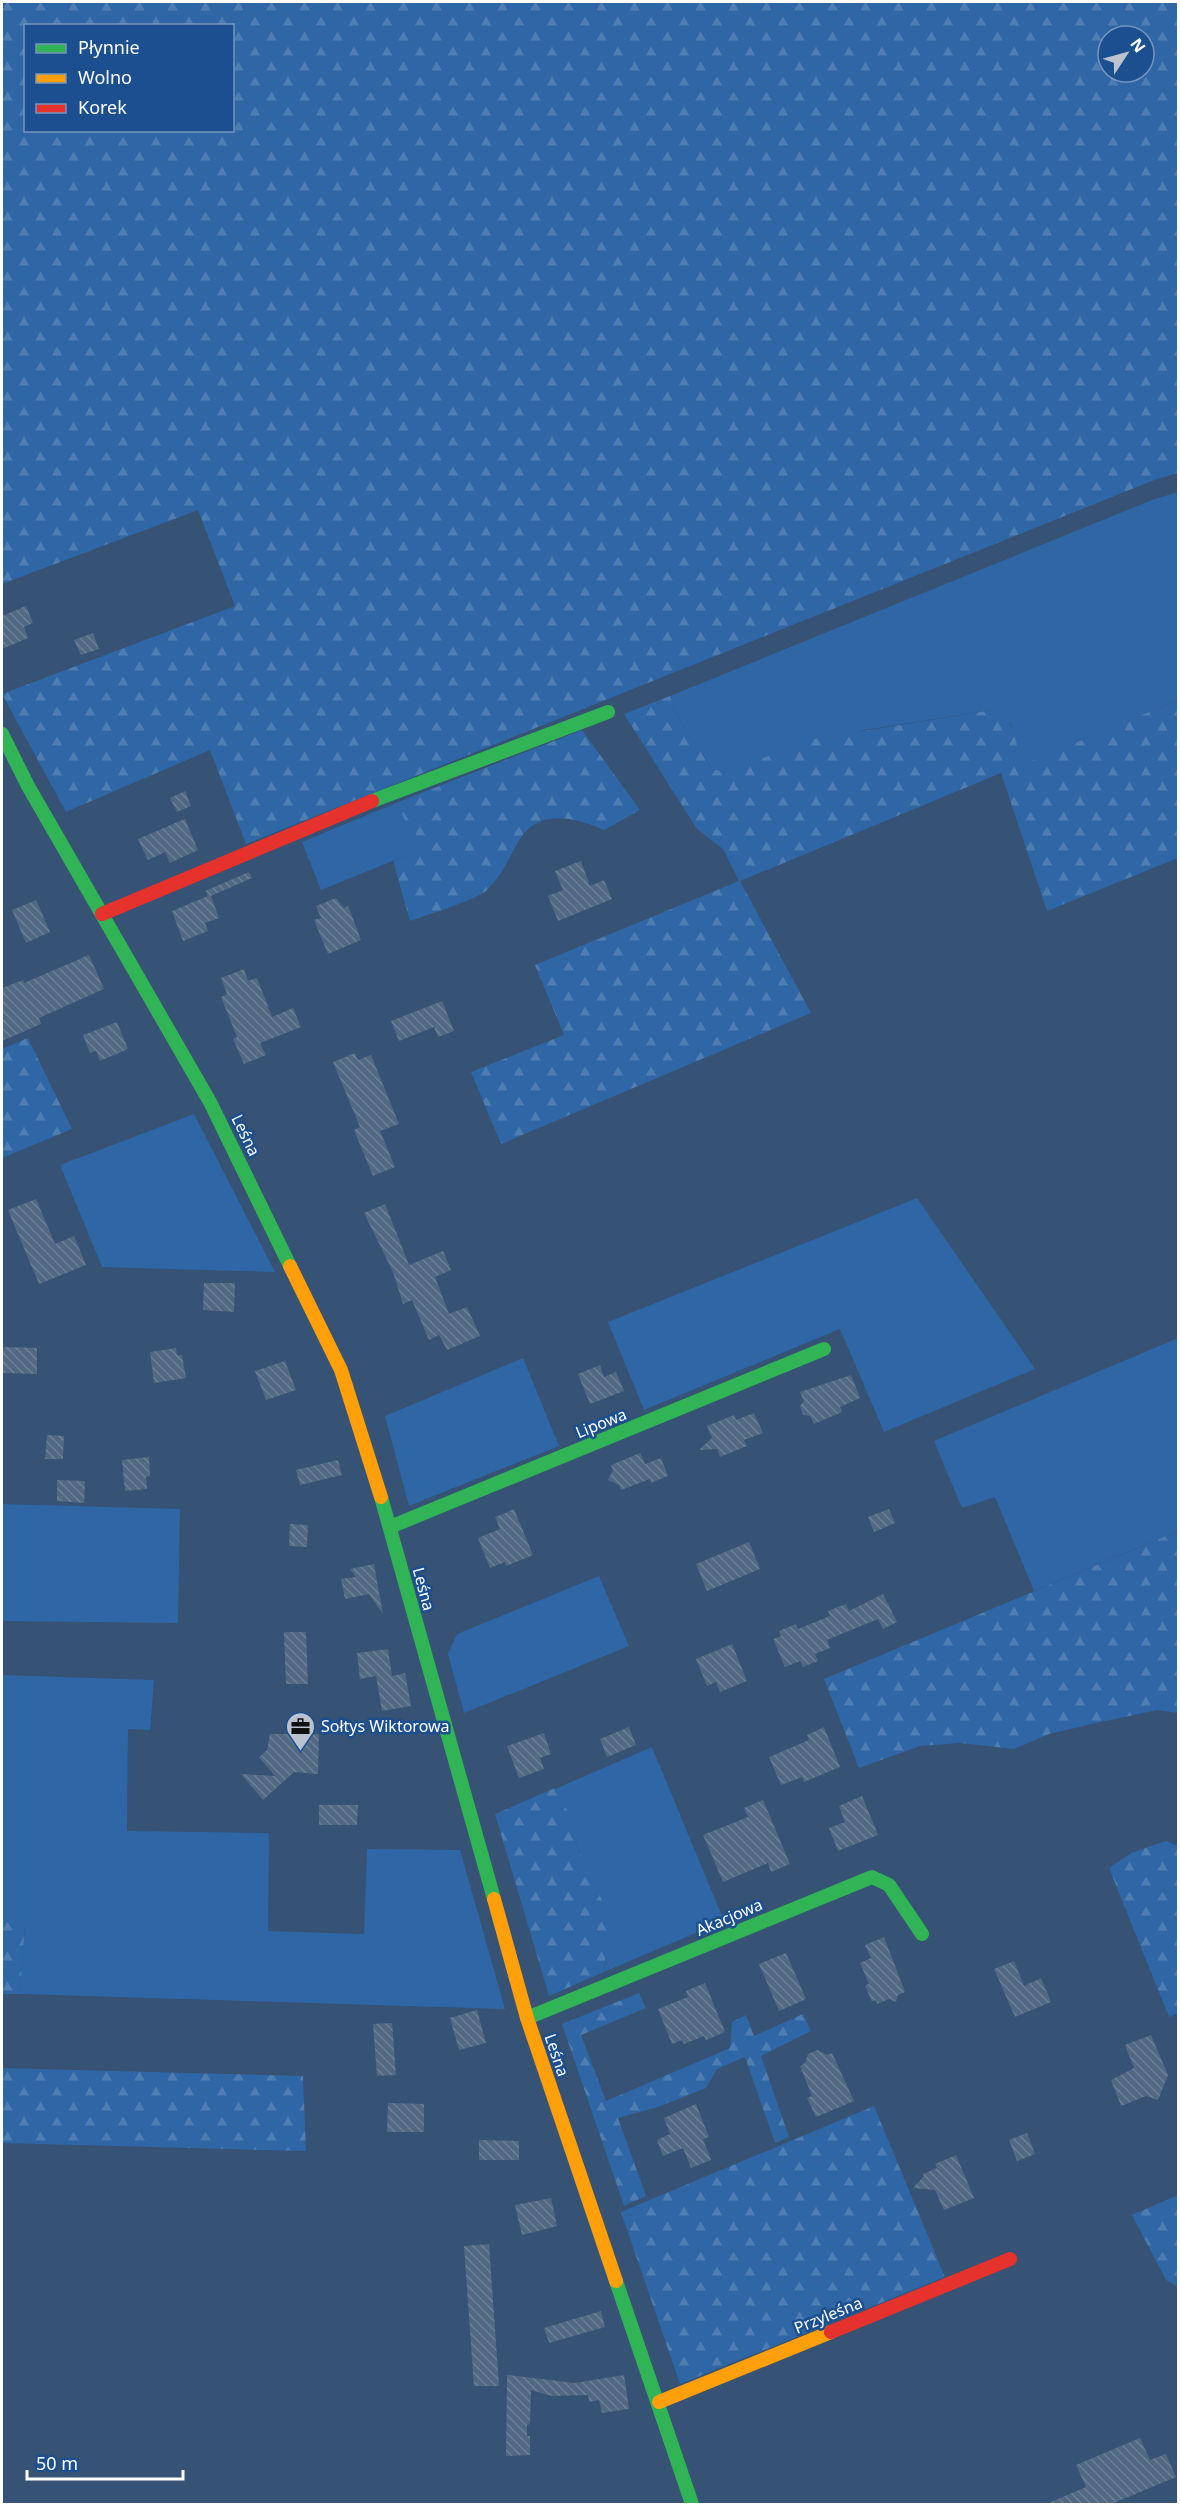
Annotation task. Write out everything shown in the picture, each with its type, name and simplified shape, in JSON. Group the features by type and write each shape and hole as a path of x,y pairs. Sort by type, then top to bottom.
{"street":[{"path":"102,914 371,801 608,712"},
{"name":"Leśna","path":"2,734 210,1102 325,1332 357,1412 527,2018 692,2505"},
{"name":"Lipowa","path":"390,1527 824,1349"},
{"name":"Akacjowa","path":"527,2018 872,1877 890,1885 922,1934"},
{"name":"Przyleśna","path":"659,2402 1010,2259"}],"green space":[{"path":"2,2 1178,2 1178,473 1157,479 246,844 210,750 66,812 2,694 235,606 198,510 2,584"},
{"path":"1178,492 1178,700 1021,766 1011,724 992,710 865,730 726,772 712,769 678,717 670,696 1152,500"},
{"path":"670,696 678,717 712,769 726,772 814,739 992,710 1000,714 1011,725 1022,765 1178,700 1178,858 1047,911 1001,773 740,881 811,1013 501,1144 471,1072 564,1035 535,965 739,881 723,849 697,829 624,714"},
{"path":"582,730 640,810 604,830 570,819 548,819 538,823 528,829 520,839 502,872 487,890 462,903 410,921 393,861 426,847 407,824 396,803"},
{"path":"396,803 408,824 427,847 321,890 302,842"},
{"path":"28,1038 72,1129 2,1158 2,1049"},
{"path":"194,1114 275,1272 102,1267 60,1165"},
{"path":"917,1198 1035,1369 884,1432 840,1329 644,1410 608,1322"},
{"path":"1178,1338 1178,1531 1034,1591 995,1497 962,1508 934,1441"},
{"path":"523,1358 559,1446 409,1506 385,1416"},
{"path":"2,1504 180,1509 178,1623 2,1621"},
{"path":"1178,1531 1178,1713 1157,1710 1092,1724 1049,1734 1014,1749 960,1743 920,1746 859,1768 824,1679"},
{"path":"599,1576 629,1646 464,1713 448,1654 457,1634"},
{"path":"2,1675 154,1680 150,1730 128,1729 127,1831 269,1833 268,1931 364,1934 367,1849 460,1850 505,2009 20,1994 25,1925 2,1922"},
{"path":"652,1747 724,1921 604,1972 606,1960 581,1854 573,1837 568,1814 555,1789"},
{"path":"555,1788 569,1814 573,1837 604,1905 609,1928 604,1972 549,1996 495,1814"},
{"path":"1166,1841 1178,1846 1178,2013 1169,2017 1109,1868 1131,1853"},
{"path":"2,1922 25,1924 20,1994 2,1994"},
{"path":"639,1993 646,2008 581,2035 606,2101 730,2048 732,2022 746,2015 754,2036 803,2014 811,2031 761,2056 789,2137 775,2143 745,2057 717,2069 706,2088 658,2107 618,2118 646,2196 624,2206 562,2024"},
{"path":"2,2068 303,2076 306,2151 2,2143"},
{"path":"874,2106 945,2277 680,2384 621,2212"},
{"path":"1178,2195 1178,2287 1166,2280 1132,2215"}],"building":[{"path":"26,606 33,623 24,627 28,638 2,649 2,616"},
{"path":"93,633 99,649 81,655 74,640"},
{"path":"185,791 191,806 177,812 170,798"},
{"path":"185,819 198,850 170,863 165,852 148,860 138,839"},
{"path":"581,861 590,886 604,880 612,899 558,921 548,896 563,890 555,871"},
{"path":"249,872 252,878 211,896 219,918 205,923 208,931 183,941 172,911 208,896 205,891"},
{"path":"336,898 344,908 348,906 361,940 328,954 314,920 321,918 316,906"},
{"path":"36,900 50,932 26,943 12,910"},
{"path":"89,955 104,989 39,1018 41,1024 2,1041 2,988 23,980 24,983"},
{"path":"244,969 248,981 257,978 272,1017 293,1008 301,1027 260,1043 266,1055 244,1064 233,1039 237,1037 221,997 227,994 221,978"},
{"path":"442,1001 454,1031 438,1037 434,1027 399,1041 391,1021"},
{"path":"117,1022 128,1049 100,1061 96,1051 90,1053 83,1035"},
{"path":"355,1053 358,1060 371,1055 399,1124 380,1131 395,1167 373,1176 354,1130 360,1127 333,1062"},
{"path":"36,1199 55,1244 74,1236 86,1265 39,1284 8,1210"},
{"path":"385,1204 409,1265 443,1251 451,1270 435,1277 449,1314 467,1307 480,1336 447,1350 439,1335 429,1340 412,1300 403,1304 393,1272 364,1213"},
{"path":"204,1283 235,1283 234,1312 203,1310"},
{"path":"5,1347 37,1348 37,1374 4,1373 2,1371 2,1349"},
{"path":"176,1348 177,1355 182,1355 186,1378 154,1383 150,1352"},
{"path":"285,1361 296,1390 266,1400 255,1371"},
{"path":"600,1365 604,1377 616,1372 624,1391 590,1404 578,1374"},
{"path":"851,1375 860,1398 840,1407 842,1412 814,1424 810,1416 803,1415 800,1406 804,1401 800,1392"},
{"path":"754,1413 763,1433 744,1440 747,1446 720,1457 717,1449 699,1450 712,1438 707,1426 734,1415 736,1420"},
{"path":"47,1435 64,1436 63,1459 45,1459"},
{"path":"640,1453 645,1464 661,1458 668,1476 651,1483 650,1479 621,1490 619,1485 608,1480 613,1470 611,1465"},
{"path":"149,1457 150,1476 146,1477 147,1489 125,1491 122,1460"},
{"path":"338,1460 342,1475 300,1485 296,1470"},
{"path":"57,1480 85,1481 84,1503 57,1501"},
{"path":"514,1509 533,1555 506,1566 505,1562 490,1568 478,1538 500,1529 495,1517"},
{"path":"889,1509 895,1523 874,1532 868,1517"},
{"path":"290,1524 308,1525 307,1547 289,1546"},
{"path":"749,1542 760,1569 707,1591 696,1564"},
{"path":"374,1564 383,1614 369,1594 345,1599 341,1579 356,1577 350,1569"},
{"path":"883,1594 897,1622 883,1629 878,1619 827,1640 830,1648 815,1654 818,1661 803,1667 800,1661 785,1667 773,1639 781,1636 779,1631 796,1624 798,1629 830,1616 828,1611 846,1604 849,1611"},
{"path":"284,1632 306,1632 308,1684 286,1684"},
{"path":"732,1644 747,1681 720,1692 716,1682 707,1686 696,1659"},
{"path":"388,1649 392,1676 405,1673 411,1706 382,1711 376,1676 360,1679 357,1653"},
{"path":"629,1727 636,1745 607,1757 600,1739"},
{"path":"824,1727 840,1767 804,1782 802,1777 781,1785 769,1757 809,1740 807,1735"},
{"path":"544,1733 551,1754 540,1758 544,1769 519,1778 507,1746"},
{"path":"270,1734 319,1734 318,1774 294,1772 263,1800 241,1774 275,1776 259,1757 267,1750"},
{"path":"862,1796 878,1835 838,1851 829,1828 845,1822 839,1806"},
{"path":"763,1800 790,1864 771,1872 768,1863 723,1882 703,1835 748,1817 744,1808"},
{"path":"319,1805 358,1805 357,1825 319,1825"},
{"path":"884,1937 905,1992 898,1995 896,2002 889,1999 877,2004 876,2000 872,2002 865,1985 869,1984 860,1963 871,1958 865,1945"},
{"path":"786,1953 806,1999 779,2011 759,1964"},
{"path":"1014,1961 1024,1986 1041,1978 1051,2002 1015,2017 994,1969"},
{"path":"705,1983 725,2032 706,2040 704,2036 684,2044 682,2040 672,2044 658,2009 688,1997 686,1991"},
{"path":"477,2010 486,2043 459,2050 450,2018"},
{"path":"392,2023 396,2075 377,2076 373,2024"},
{"path":"1151,2035 1168,2075 1158,2100 1146,2096 1121,2106 1111,2080 1134,2068 1125,2045"},
{"path":"817,2050 827,2055 832,2053 854,2101 816,2117 807,2098 812,2096 800,2066 805,2063 808,2054"},
{"path":"388,2103 424,2104 424,2132 387,2132"},
{"path":"696,2104 709,2137 703,2139 711,2160 691,2168 683,2148 663,2156 657,2140 670,2134 664,2118"},
{"path":"1027,2133 1035,2154 1017,2161 1009,2140"},
{"path":"479,2140 519,2141 519,2160 479,2160"},
{"path":"956,2155 974,2198 944,2210 935,2190 913,2188 924,2176 923,2174 937,2168 935,2164"},
{"path":"551,2198 557,2226 522,2235 515,2205"},
{"path":"489,2244 499,2386 474,2386 464,2246"},
{"path":"601,2311 605,2327 549,2343 544,2328"},
{"path":"507,2375 575,2383 624,2375 629,2409 602,2413 599,2400 589,2402 588,2395 552,2396 531,2390 530,2424 527,2425 527,2436 530,2436 530,2455 506,2456"},
{"path":"1140,2438 1150,2460 1166,2454 1176,2477 1109,2505 1044,2505 1086,2487 1076,2465"}],"traffic: fast":[{"path":"372,801 608,712"},
{"path":"2,734 28,786 210,1102 290,1266"},
{"path":"390,1527 824,1349"},
{"path":"381,1497 494,1899"},
{"path":"527,2018 872,1877 889,1885 922,1934"},
{"path":"616,2281 692,2504"}],"traffic: slow":[{"path":"290,1266 341,1370 381,1497"},
{"path":"494,1899 527,2018 616,2281"},
{"path":"659,2402 831,2332"}],"traffic: jam":[{"path":"102,914 372,801"},
{"path":"831,2332 1010,2259"}],"place":[{"name":"Sołtys Wiktorowa","path":"300,1752"}]}
